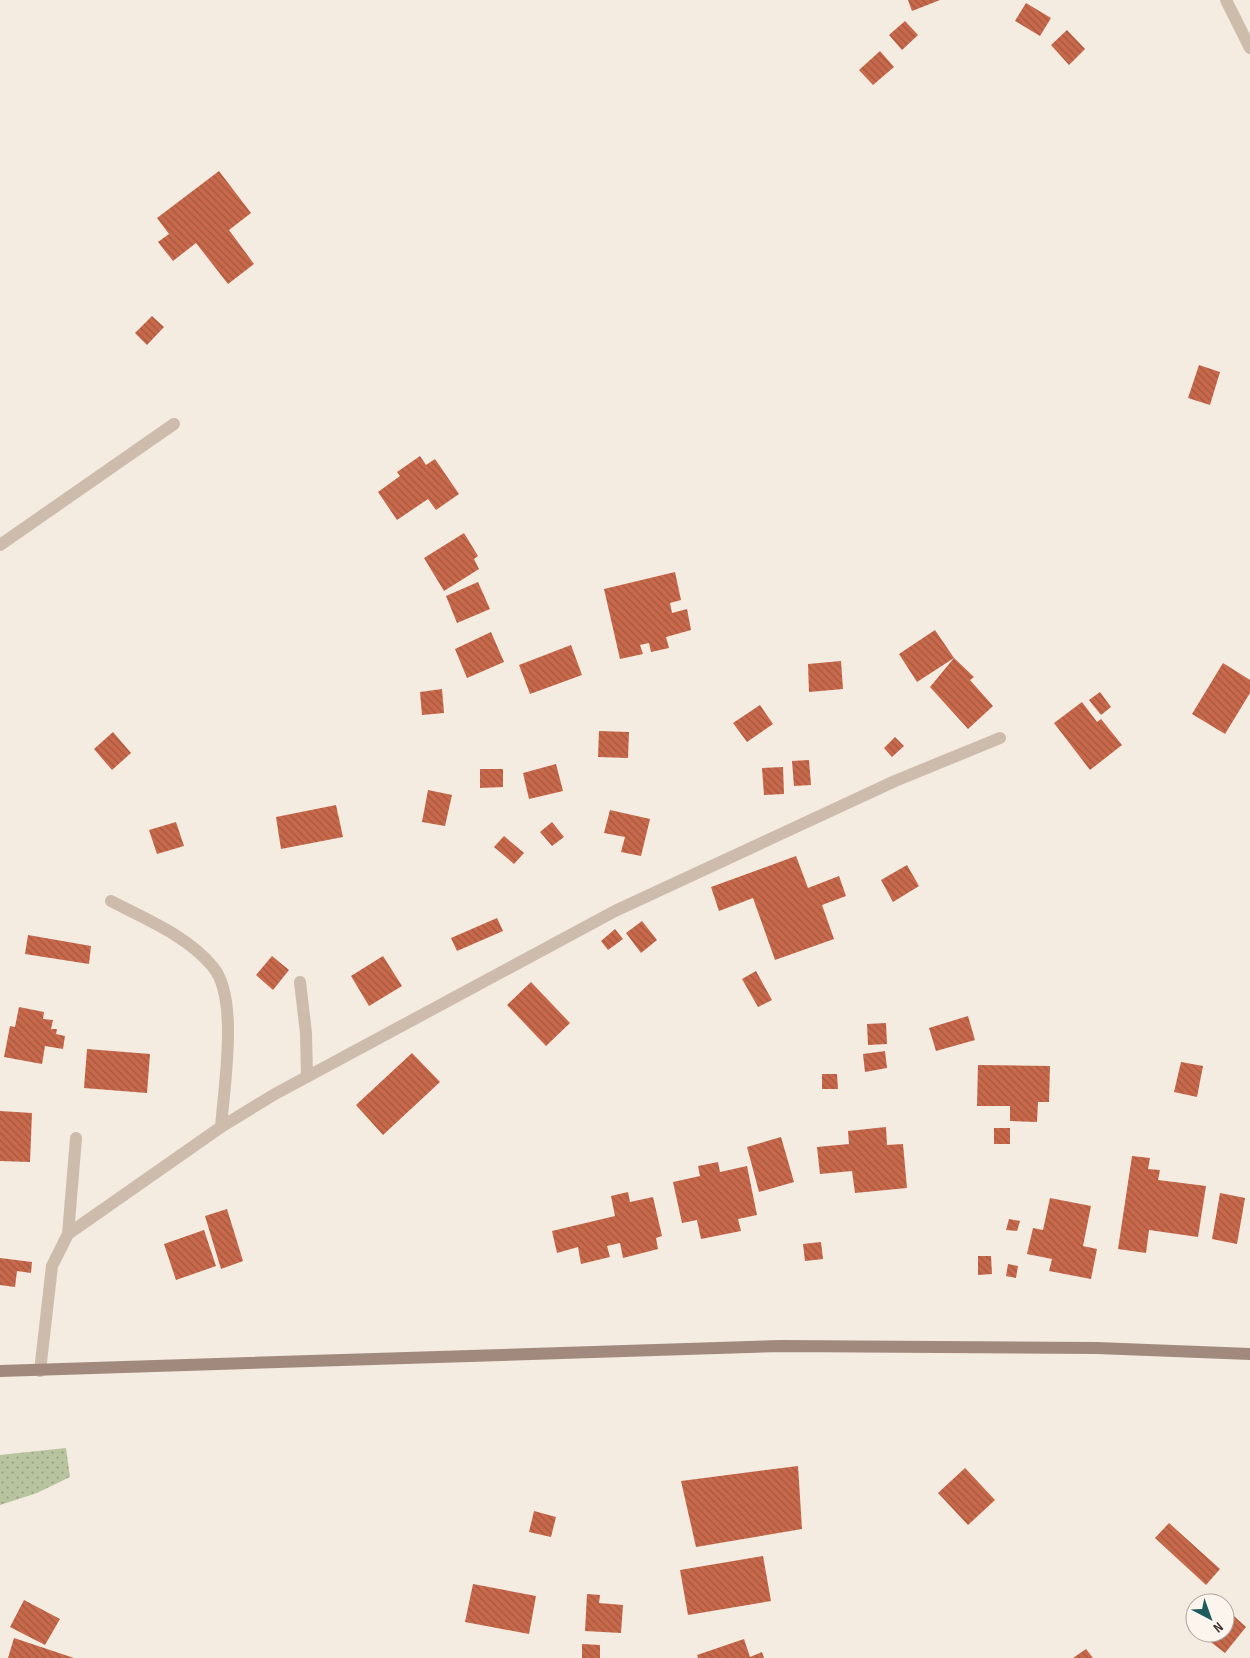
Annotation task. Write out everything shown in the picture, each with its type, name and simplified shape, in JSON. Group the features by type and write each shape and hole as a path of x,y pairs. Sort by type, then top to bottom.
{"main road":[{"path":"0,1371 781,1346 1098,1348 1250,1354"}],"street":[{"path":"1226,0 1250,48"},
{"path":"0,545 174,424"},
{"path":"68,1234 221,1127 308,1077 615,911 895,781 1000,738"},
{"path":"111,901 171,933 213,967 223,983 228,1028 221,1127"},
{"path":"300,982 308,1077"},
{"path":"40,1371 52,1266 68,1234 76,1138"}],"green space":[{"path":"66,1448 70,1477 37,1493 0,1505 0,1455"}],"building":[{"path":"908,0 940,0 912,11"},
{"path":"1026,3 1051,18 1040,36 1015,21"},
{"path":"905,21 918,35 902,50 889,35"},
{"path":"1067,30 1085,49 1069,65 1051,45"},
{"path":"880,51 894,67 873,85 859,70"},
{"path":"219,171 251,213 229,230 254,264 228,284 196,243 173,261 158,242 169,234 157,218"},
{"path":"152,316 164,327 147,345 135,333"},
{"path":"1199,365 1220,372 1210,405 1188,398"},
{"path":"420,456 426,465 435,459 459,494 436,510 428,499 397,520 378,492 400,476 397,472"},
{"path":"464,533 478,556 474,559 479,569 444,591 424,558"},
{"path":"675,572 681,600 670,603 672,613 687,609 691,630 666,637 669,648 651,652 649,643 640,645 643,654 620,659 604,589"},
{"path":"478,582 490,609 457,623 446,596"},
{"path":"935,630 954,658 917,682 899,654"},
{"path":"491,632 504,662 467,678 455,649"},
{"path":"571,645 582,675 530,694 519,665"},
{"path":"954,658 974,677 970,680 993,706 968,729 930,687"},
{"path":"841,661 843,689 809,692 808,664"},
{"path":"1223,663 1250,680 1250,693 1225,734 1192,714"},
{"path":"442,689 444,713 422,715 420,692"},
{"path":"1100,692 1111,707 1101,715 1089,700"},
{"path":"1082,702 1097,722 1101,719 1122,745 1090,770 1054,723"},
{"path":"760,705 773,724 747,742 733,723"},
{"path":"599,731 629,732 628,758 598,757"},
{"path":"113,732 131,753 112,770 94,749"},
{"path":"895,737 904,746 892,757 884,748"},
{"path":"809,760 811,785 794,786 792,761"},
{"path":"556,764 563,791 529,799 523,773"},
{"path":"783,767 784,794 764,795 762,768"},
{"path":"480,769 503,769 503,787 480,788"},
{"path":"428,790 452,795 445,826 422,822"},
{"path":"336,805 343,837 281,849 276,817"},
{"path":"610,810 650,819 641,856 621,852 625,837 604,833"},
{"path":"176,822 184,846 157,854 149,830"},
{"path":"552,822 564,837 552,846 540,832"},
{"path":"504,836 524,853 514,864 494,847"},
{"path":"796,856 808,888 839,876 846,896 822,905 834,939 775,960 753,898 719,911 711,887"},
{"path":"907,865 919,886 893,902 881,880"},
{"path":"497,918 503,931 457,951 451,938"},
{"path":"642,921 657,940 641,953 626,933"},
{"path":"615,929 623,939 608,950 601,941"},
{"path":"28,935 91,946 89,964 25,954"},
{"path":"272,956 289,970 273,990 256,975"},
{"path":"383,956 402,986 369,1006 351,976"},
{"path":"756,971 772,1000 758,1007 742,979"},
{"path":"531,982 570,1023 546,1046 507,1005"},
{"path":"19,1007 44,1012 43,1019 53,1020 51,1029 57,1029 56,1034 65,1036 63,1049 45,1046 42,1064 4,1057 10,1026 15,1027"},
{"path":"968,1016 975,1040 936,1051 929,1028"},
{"path":"886,1023 887,1044 868,1045 867,1024"},
{"path":"87,1049 150,1054 147,1093 84,1088"},
{"path":"885,1051 887,1068 865,1072 863,1054"},
{"path":"412,1053 440,1082 383,1135 356,1105"},
{"path":"1181,1062 1203,1066 1197,1097 1174,1092"},
{"path":"978,1065 1050,1066 1049,1102 1038,1102 1037,1122 1010,1121 1010,1106 977,1106"},
{"path":"822,1074 837,1074 838,1089 822,1089"},
{"path":"0,1111 32,1113 30,1162 0,1161"},
{"path":"886,1127 887,1145 903,1144 907,1188 855,1193 852,1171 820,1174 817,1147 849,1144 848,1131"},
{"path":"994,1128 1010,1128 1010,1144 994,1144"},
{"path":"781,1137 794,1182 759,1192 747,1147"},
{"path":"1132,1156 1150,1158 1148,1169 1160,1170 1158,1180 1206,1186 1198,1237 1149,1230 1146,1253 1118,1249"},
{"path":"718,1162 720,1172 747,1166 757,1215 738,1219 741,1231 701,1239 697,1220 682,1223 673,1182 700,1176 698,1166"},
{"path":"628,1192 630,1202 653,1197 662,1236 656,1238 658,1249 623,1258 620,1243 607,1246 610,1257 581,1264 578,1247 557,1253 552,1231 615,1216 611,1196"},
{"path":"1220,1193 1245,1198 1237,1244 1212,1239"},
{"path":"1050,1198 1091,1206 1083,1246 1097,1249 1091,1279 1049,1271 1052,1259 1027,1254 1033,1228 1043,1230"},
{"path":"227,1209 243,1261 221,1269 205,1216"},
{"path":"1009,1219 1020,1221 1017,1231 1006,1230"},
{"path":"204,1230 216,1266 176,1280 164,1244"},
{"path":"821,1242 823,1259 805,1261 803,1244"},
{"path":"978,1256 991,1256 992,1274 978,1275"},
{"path":"0,1258 32,1262 31,1273 17,1271 15,1287 0,1285"},
{"path":"1008,1264 1018,1266 1016,1278 1006,1276"},
{"path":"798,1466 802,1529 696,1547 681,1481"},
{"path":"965,1468 995,1500 968,1525 938,1493"},
{"path":"534,1511 556,1517 551,1537 529,1532"},
{"path":"1169,1523 1220,1569 1206,1585 1155,1538"},
{"path":"763,1556 771,1601 688,1615 680,1570"},
{"path":"473,1584 536,1596 529,1634 465,1622"},
{"path":"587,1594 600,1595 599,1603 623,1605 621,1633 585,1631"},
{"path":"24,1600 60,1619 45,1645 10,1627"},
{"path":"1235,1617 1246,1627 1235,1641"},
{"path":"14,1638 74,1658 8,1658"},
{"path":"744,1639 750,1657 762,1652 764,1658 698,1658 697,1655"},
{"path":"1212,1643 1233,1643 1225,1653"},
{"path":"582,1644 600,1645 600,1658 582,1658"},
{"path":"1086,1649 1093,1658 1073,1658"}]}
